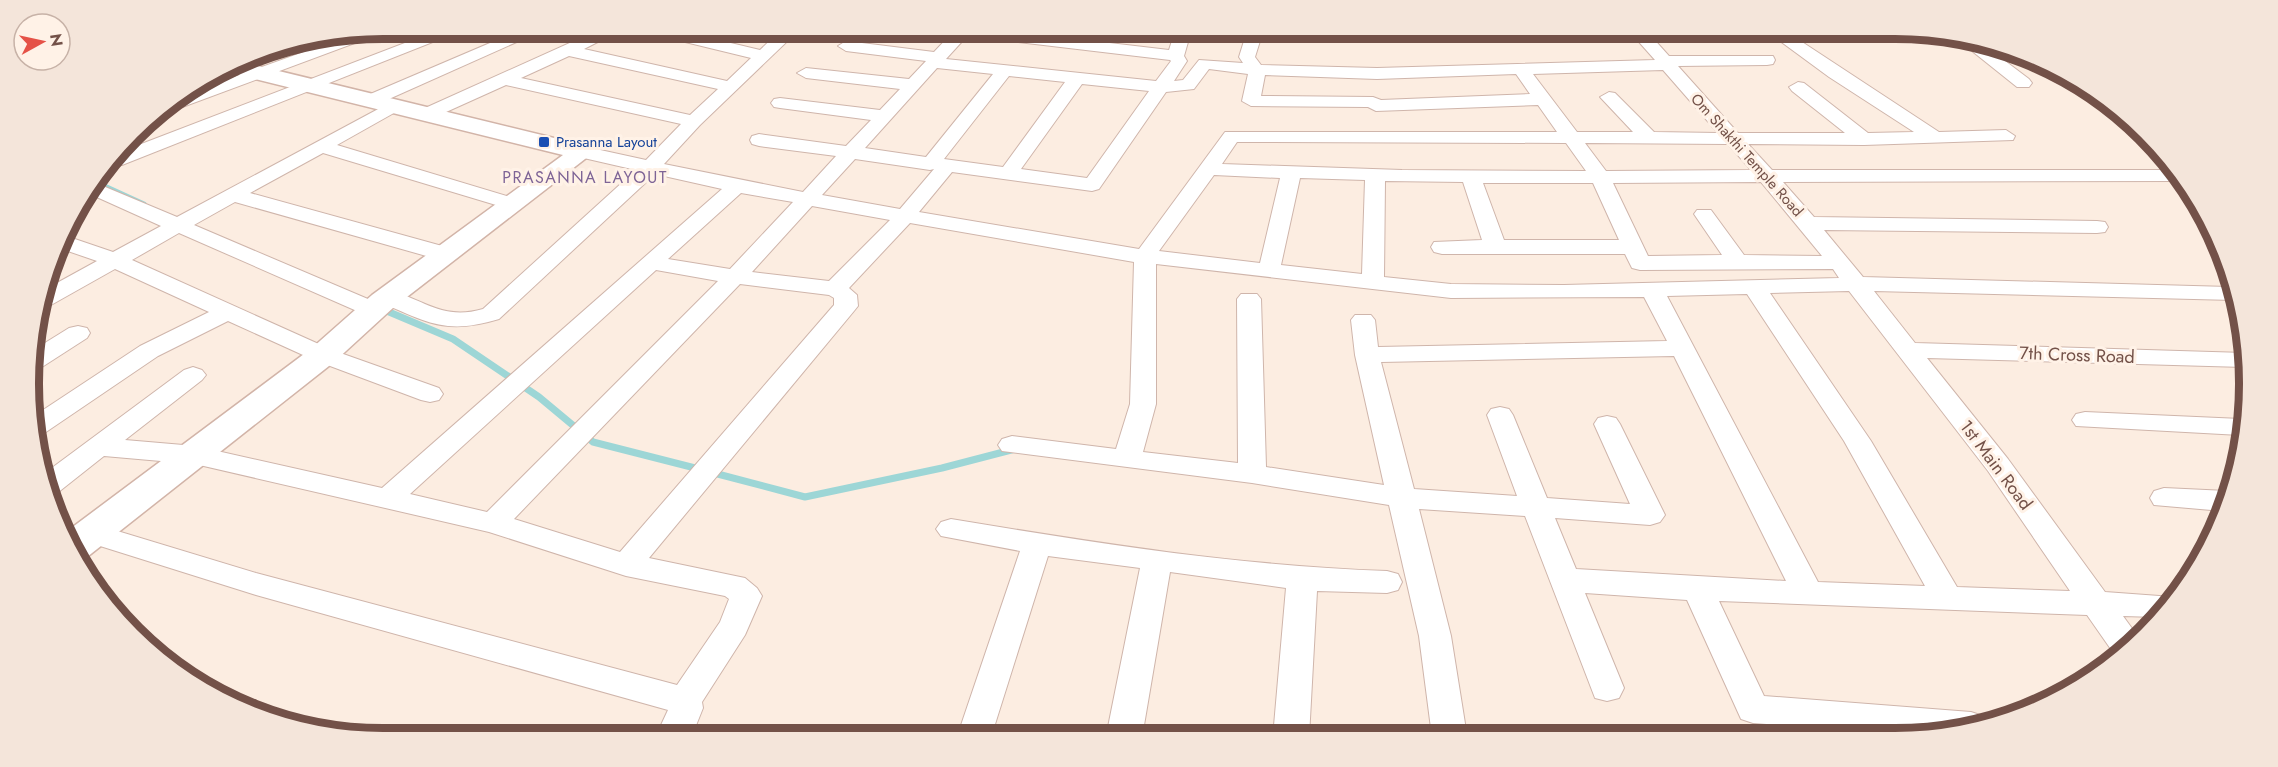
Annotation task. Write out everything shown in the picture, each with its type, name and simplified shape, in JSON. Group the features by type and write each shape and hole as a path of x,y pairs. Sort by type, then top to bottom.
{"street":[{"path":"122,158 432,39"},
{"path":"51,296 320,146 384,102 517,39"},
{"path":"429,113 591,39"},
{"path":"692,39 764,56"},
{"path":"98,191 182,222 380,304 450,322 470,321 491,314 650,168 694,121 782,39"},
{"path":"493,523 735,277 956,39"},
{"path":"1030,39 1176,56"},
{"path":"1096,47 1100,39"},
{"path":"759,140 1092,185 1179,62 1176,56 1181,39"},
{"path":"1127,459 1143,405 1145,256 1232,136 1251,102 1257,71 1247,57 1254,39"},
{"path":"1333,39 1333,74"},
{"name":"Om Shakthi Temple Road","path":"1644,39 1808,223 1856,284"},
{"path":"1787,39 1815,62 1856,85 1934,137"},
{"path":"190,99 351,41"},
{"path":"846,46 935,61 1161,87 1188,85 1205,64 1257,71 1357,74 1767,60"},
{"path":"565,50 730,87"},
{"path":"1981,50 2023,83"},
{"path":"1520,68 1600,177 1640,263 1838,262"},
{"path":"244,69 582,152 737,186 1145,256 1451,291 1856,284 2227,294"},
{"path":"835,289 905,216 1005,70"},
{"path":"806,73 912,85"},
{"path":"1357,74 1415,176"},
{"path":"1008,174 1077,78"},
{"path":"504,79 694,121"},
{"path":"1798,87 1864,139"},
{"path":"1609,97 1649,138"},
{"path":"1251,102 1374,104 1544,99"},
{"path":"780,103 884,116"},
{"path":"1232,136 1864,139 2006,136"},
{"path":"320,146 513,204"},
{"path":"82,540 323,355 380,304 582,152"},
{"path":"1209,169 1471,178 2047,174 2169,176"},
{"path":"1269,270 1291,172"},
{"path":"1373,282 1376,176"},
{"path":"1471,178 1496,247"},
{"path":"386,500 737,186"},
{"path":"233,195 445,254"},
{"path":"1704,214 1737,261"},
{"path":"1808,223 2097,227"},
{"path":"69,244 114,260 323,355 429,394"},
{"path":"1442,247 1633,247"},
{"path":"626,565 846,306 845,295 835,289 735,277 652,262"},
{"name":"1st Main Road","path":"1856,284 1998,465 2123,642"},
{"path":"1753,285 1857,441 1948,598"},
{"path":"1652,289 1808,593"},
{"path":"1249,299 1252,474"},
{"path":"42,423 149,351 227,312"},
{"path":"1363,320 1367,356 1435,636 1448,728"},
{"path":"40,357 78,333"},
{"path":"1367,356 1683,348"},
{"name":"7th Cross Road","path":"1908,350 2238,360"},
{"path":"53,481 193,375"},
{"path":"1500,415 1533,505 1566,580 1607,688"},
{"path":"2085,420 2236,427"},
{"path":"1012,445 1252,474 1403,498 1533,505 1650,515 1607,424"},
{"path":"99,447 195,455 493,523 626,565 734,586 746,596 734,626 685,701 686,708 677,728"},
{"path":"2164,498 2218,501"},
{"path":"951,529 1037,544 1302,579 1387,582"},
{"path":"82,540 256,584 685,701"},
{"path":"977,728 1037,544"},
{"path":"1126,728 1157,559"},
{"path":"1292,728 1302,579"},
{"path":"1566,580 1698,589 2158,606"},
{"path":"1698,589 1753,709 1945,724"}],"waterway":[{"path":"102,185 144,204"},
{"path":"382,309 453,339 539,397 593,442 699,469"},
{"path":"710,472 805,497 942,468 1015,449"}],"place":[{"name":"Prasanna Layout","path":"544,142"}],"district":[{"name":"PRASANNA LAYOUT","path":"585,177"}]}
